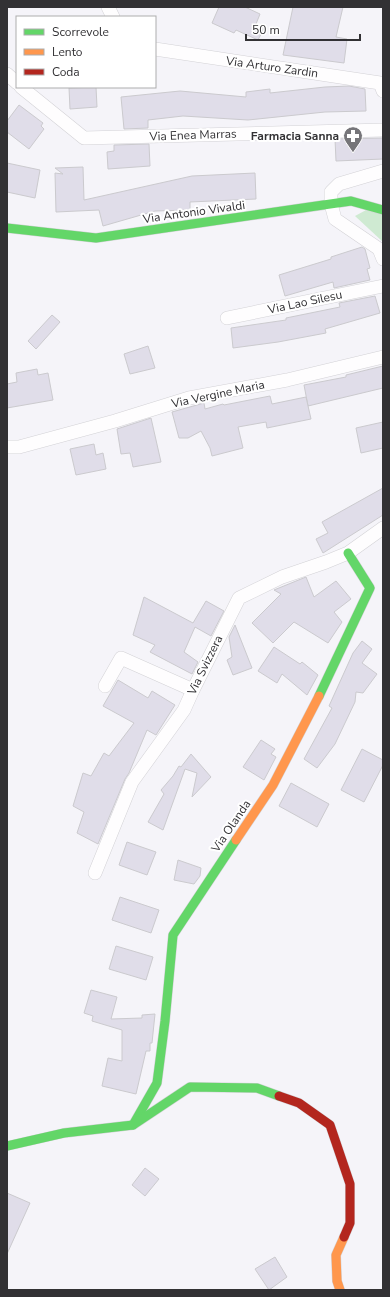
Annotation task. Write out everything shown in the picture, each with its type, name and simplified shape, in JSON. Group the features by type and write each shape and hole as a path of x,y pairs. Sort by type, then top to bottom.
{"street":[{"path":"108,7 112,16"},
{"name":"Via Arturo Zardin","path":"156,50 380,83 383,91"},
{"path":"7,74 16,82"},
{"name":"Via Enea Marras","path":"23,88 84,138 383,130"},
{"path":"383,171 339,184 331,192 335,219 379,249 383,259"},
{"name":"Via Antonio Vivaldi","path":"7,228 96,238 351,201 383,210"},
{"name":"Via Lao Silesu","path":"227,318 383,286"},
{"name":"Via Vergine Maria","path":"7,447 19,447 115,421 189,398 287,380 383,357"},
{"name":"Via Svizzera","path":"95,873 132,782 184,710 239,598 282,577 348,553 383,528"},
{"name":"Via Olanda","path":"133,1125 157,1083 165,1021 173,935 273,785 314,707 370,588 348,553"},
{"path":"105,686 122,658 193,690"},
{"path":"7,1146 64,1133 133,1125 190,1087 257,1088 299,1102 330,1125 350,1184 350,1223 336,1255 337,1281 340,1290"}],"green space":[{"path":"368,209 383,213 383,242 355,216"}],"building":[{"path":"219,7 245,7 260,14 256,24 264,28 258,40 236,30 234,33 212,23"},
{"path":"293,7 343,7 336,37 347,39 344,63 283,55"},
{"path":"349,86 365,89 366,111 325,112 248,120 183,116 148,120 148,128 124,129 121,97 180,91 246,97 246,92 270,89 270,93"},
{"path":"69,88 96,88 97,107 70,109"},
{"path":"19,105 43,123 41,126 44,129 29,149 7,132 7,121"},
{"path":"383,138 383,159 336,161 335,139"},
{"path":"149,144 150,166 108,169 107,152 114,151 114,145"},
{"path":"7,163 40,170 35,198 7,192"},
{"path":"83,167 84,200 192,176 255,173 256,199 190,202 190,210 155,211 103,226 99,210 56,212 55,173 63,174 55,168"},
{"path":"362,247 365,249 370,268 367,269 370,280 334,288 333,282 285,296 279,275 331,259 331,257"},
{"path":"375,296 380,313 325,329 326,333 278,342 233,348 231,328 286,320 286,318 340,307 339,303"},
{"path":"52,315 60,322 36,349 28,341"},
{"path":"148,346 155,368 130,374 124,354"},
{"path":"383,366 383,388 308,406 304,385 346,377 346,375"},
{"path":"37,369 38,375 48,373 53,400 7,408 7,384 17,382 16,373"},
{"path":"270,396 272,404 306,397 311,419 267,428 266,422 238,427 243,448 212,456 210,448 201,431 188,438 179,438 172,412 204,403 205,409 223,404"},
{"path":"151,418 161,462 133,467 130,453 121,454 117,429"},
{"path":"383,422 383,448 361,453 356,428"},
{"path":"94,444 96,455 103,453 106,469 76,475 70,449"},
{"path":"383,488 383,515 323,553 316,539 328,533 322,522"},
{"path":"306,577 314,597 336,581 351,599 334,612 342,622 328,643 294,622 273,643 252,623 281,594 274,590"},
{"path":"144,597 193,623 206,601 224,611 211,636 195,627 184,652 198,662 192,674 150,652 155,645 133,635"},
{"path":"235,625 252,668 233,675 227,660 232,657 229,637"},
{"path":"362,641 372,649 362,663 377,674 363,693 356,692 355,702 335,744 317,768 304,759 332,708 329,706 353,653"},
{"path":"274,647 300,664 302,662 318,675 307,695 282,674 277,683 258,671"},
{"path":"118,680 148,698 152,691 175,705 156,735 147,730 98,844 77,833 84,812 73,806 83,773 91,776 104,753 109,756 134,723 103,706"},
{"path":"261,740 275,749 271,754 276,757 264,780 243,767"},
{"path":"362,749 383,760 383,765 364,802 341,790"},
{"path":"191,754 211,777 192,797 197,773 185,769 163,830 148,822 164,794 161,790 179,766 181,767"},
{"path":"291,783 329,804 317,827 279,806"},
{"path":"127,842 156,852 147,875 119,865"},
{"path":"178,860 201,868 200,876 194,884 174,880"},
{"path":"120,897 159,910 151,933 112,920"},
{"path":"116,946 153,957 146,980 109,969"},
{"path":"91,990 117,997 111,1019 142,1018 142,1015 155,1014 152,1043 150,1043 150,1051 146,1051 136,1094 102,1086 108,1058 122,1061 122,1030 92,1021 93,1016 84,1013"},
{"path":"145,1168 159,1179 145,1196 132,1185"},
{"path":"7,1193 30,1203 7,1254"},
{"path":"275,1257 287,1277 269,1290 255,1269"}],"traffic: fast":[{"path":"7,228 96,238 351,201 383,210"},
{"path":"319,696 370,588 348,553"},
{"path":"133,1125 157,1083 165,1021 173,935 236,840"},
{"path":"7,1146 64,1133 133,1125 190,1087 257,1088 279,1096"}],"traffic: slow":[{"path":"236,840 273,785 319,696"},
{"path":"340,1290 337,1281 336,1255 344,1237"}],"traffic: jam":[{"path":"279,1096 299,1103 330,1125 350,1184 350,1223 344,1237"}],"place":[{"name":"Farmacia Sanna","path":"353,153"}]}
